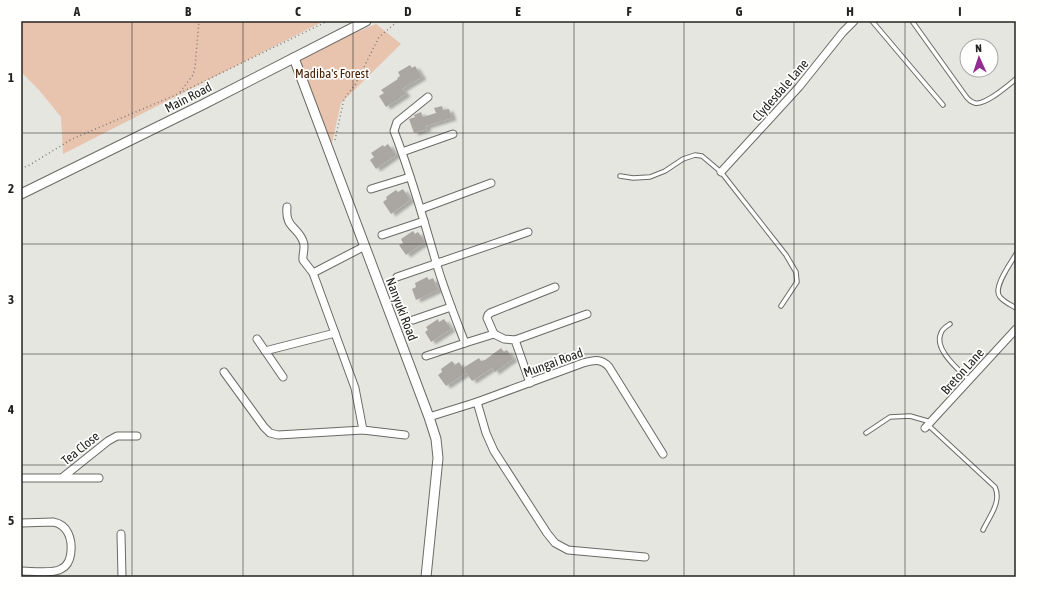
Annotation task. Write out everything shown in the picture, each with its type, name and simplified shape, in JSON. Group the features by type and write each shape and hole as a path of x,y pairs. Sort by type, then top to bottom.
{"street":[{"name":"Main Road","path":"21,194 202,105 366,21"},
{"name":"Clydesdale Lane","path":"721,172 799,87 843,32 854,21"},
{"name":"Nanyuki Road","path":"294,58 436,439 438,458 426,577"},
{"path":"428,97 395,124 394,131 421,209 436,264 465,343"},
{"path":"402,152 453,134"},
{"path":"371,189 410,177"},
{"path":"421,209 491,183"},
{"path":"287,207 290,223 303,241 305,249 303,260 313,273 355,388 363,430"},
{"path":"382,235 424,221"},
{"path":"397,277 528,232"},
{"path":"313,273 365,246"},
{"path":"555,287 490,313 487,318 494,334 500,338 515,340 587,314"},
{"path":"413,320 451,307"},
{"name":"Breton Lane","path":"928,425 1016,329"},
{"path":"265,351 335,333"},
{"path":"426,356 494,334"},
{"path":"257,339 283,377"},
{"path":"515,340 530,383"},
{"name":"Mungai Road","path":"429,417 477,402 583,363 596,360 602,361 609,367 663,454"},
{"path":"224,372 270,433 278,435 363,430 405,435"},
{"path":"477,402 486,433 494,451 555,543 568,550 645,557"},
{"name":"Tea Close","path":"63,477 108,441 117,436 137,436"},
{"path":"21,478 99,478"},
{"path":"21,523 58,523 68,532 70,538 71,557 67,566 57,571 21,571"},
{"path":"121,534 122,577"}],"lane":[{"path":"872,21 943,105"},
{"path":"912,21 964,95 975,103 984,103 1016,79"},
{"path":"620,176 633,178 650,177 665,171 684,159 696,155 702,156 721,172 786,255 796,272 798,282 781,306"},
{"path":"1016,254 998,284 997,291 1000,298 1016,308"},
{"path":"950,324 942,331 940,335 941,348 969,380"},
{"path":"866,433 890,416 910,416 928,425 989,482 998,493 998,500 983,530"}],"path":[{"path":"178,94 193,75 199,21"},
{"path":"21,168 28,166 72,139 178,94 328,21"},
{"path":"331,155 344,99 356,85 379,37 398,21"}],"green space":[{"path":"21,21 324,21 63,154 61,117 39,90 21,72"},
{"name":"Madiba's Forest","path":"376,24 401,44 341,103 332,143 300,68 301,60 307,53"}],"building":[{"path":"410,65 412,68 415,66 422,77 402,89 406,94 386,107 379,96 384,93 381,90 398,79 397,78 400,76 398,72"},
{"path":"442,106 443,110 449,109 452,118 426,126 427,129 414,133 409,119 415,117 414,115 421,112 423,117 436,113 434,108"},
{"path":"388,144 396,155 376,169 370,160 374,157 371,153 383,145 384,147"},
{"path":"403,189 410,200 391,214 383,202 387,199 386,197 396,190 398,192"},
{"path":"413,231 415,234 418,232 425,242 406,255 399,245 403,243 401,239"},
{"path":"427,277 429,280 433,278 438,290 416,300 412,289 416,287 415,283"},
{"path":"438,319 439,322 444,319 451,329 431,342 425,332 428,330 426,327"},
{"path":"501,348 504,352 507,350 513,359 495,372 492,368 472,381 463,368 479,358 481,361 485,360"},
{"path":"452,361 455,365 459,362 466,373 446,386 438,375 442,372 441,369"}]}
